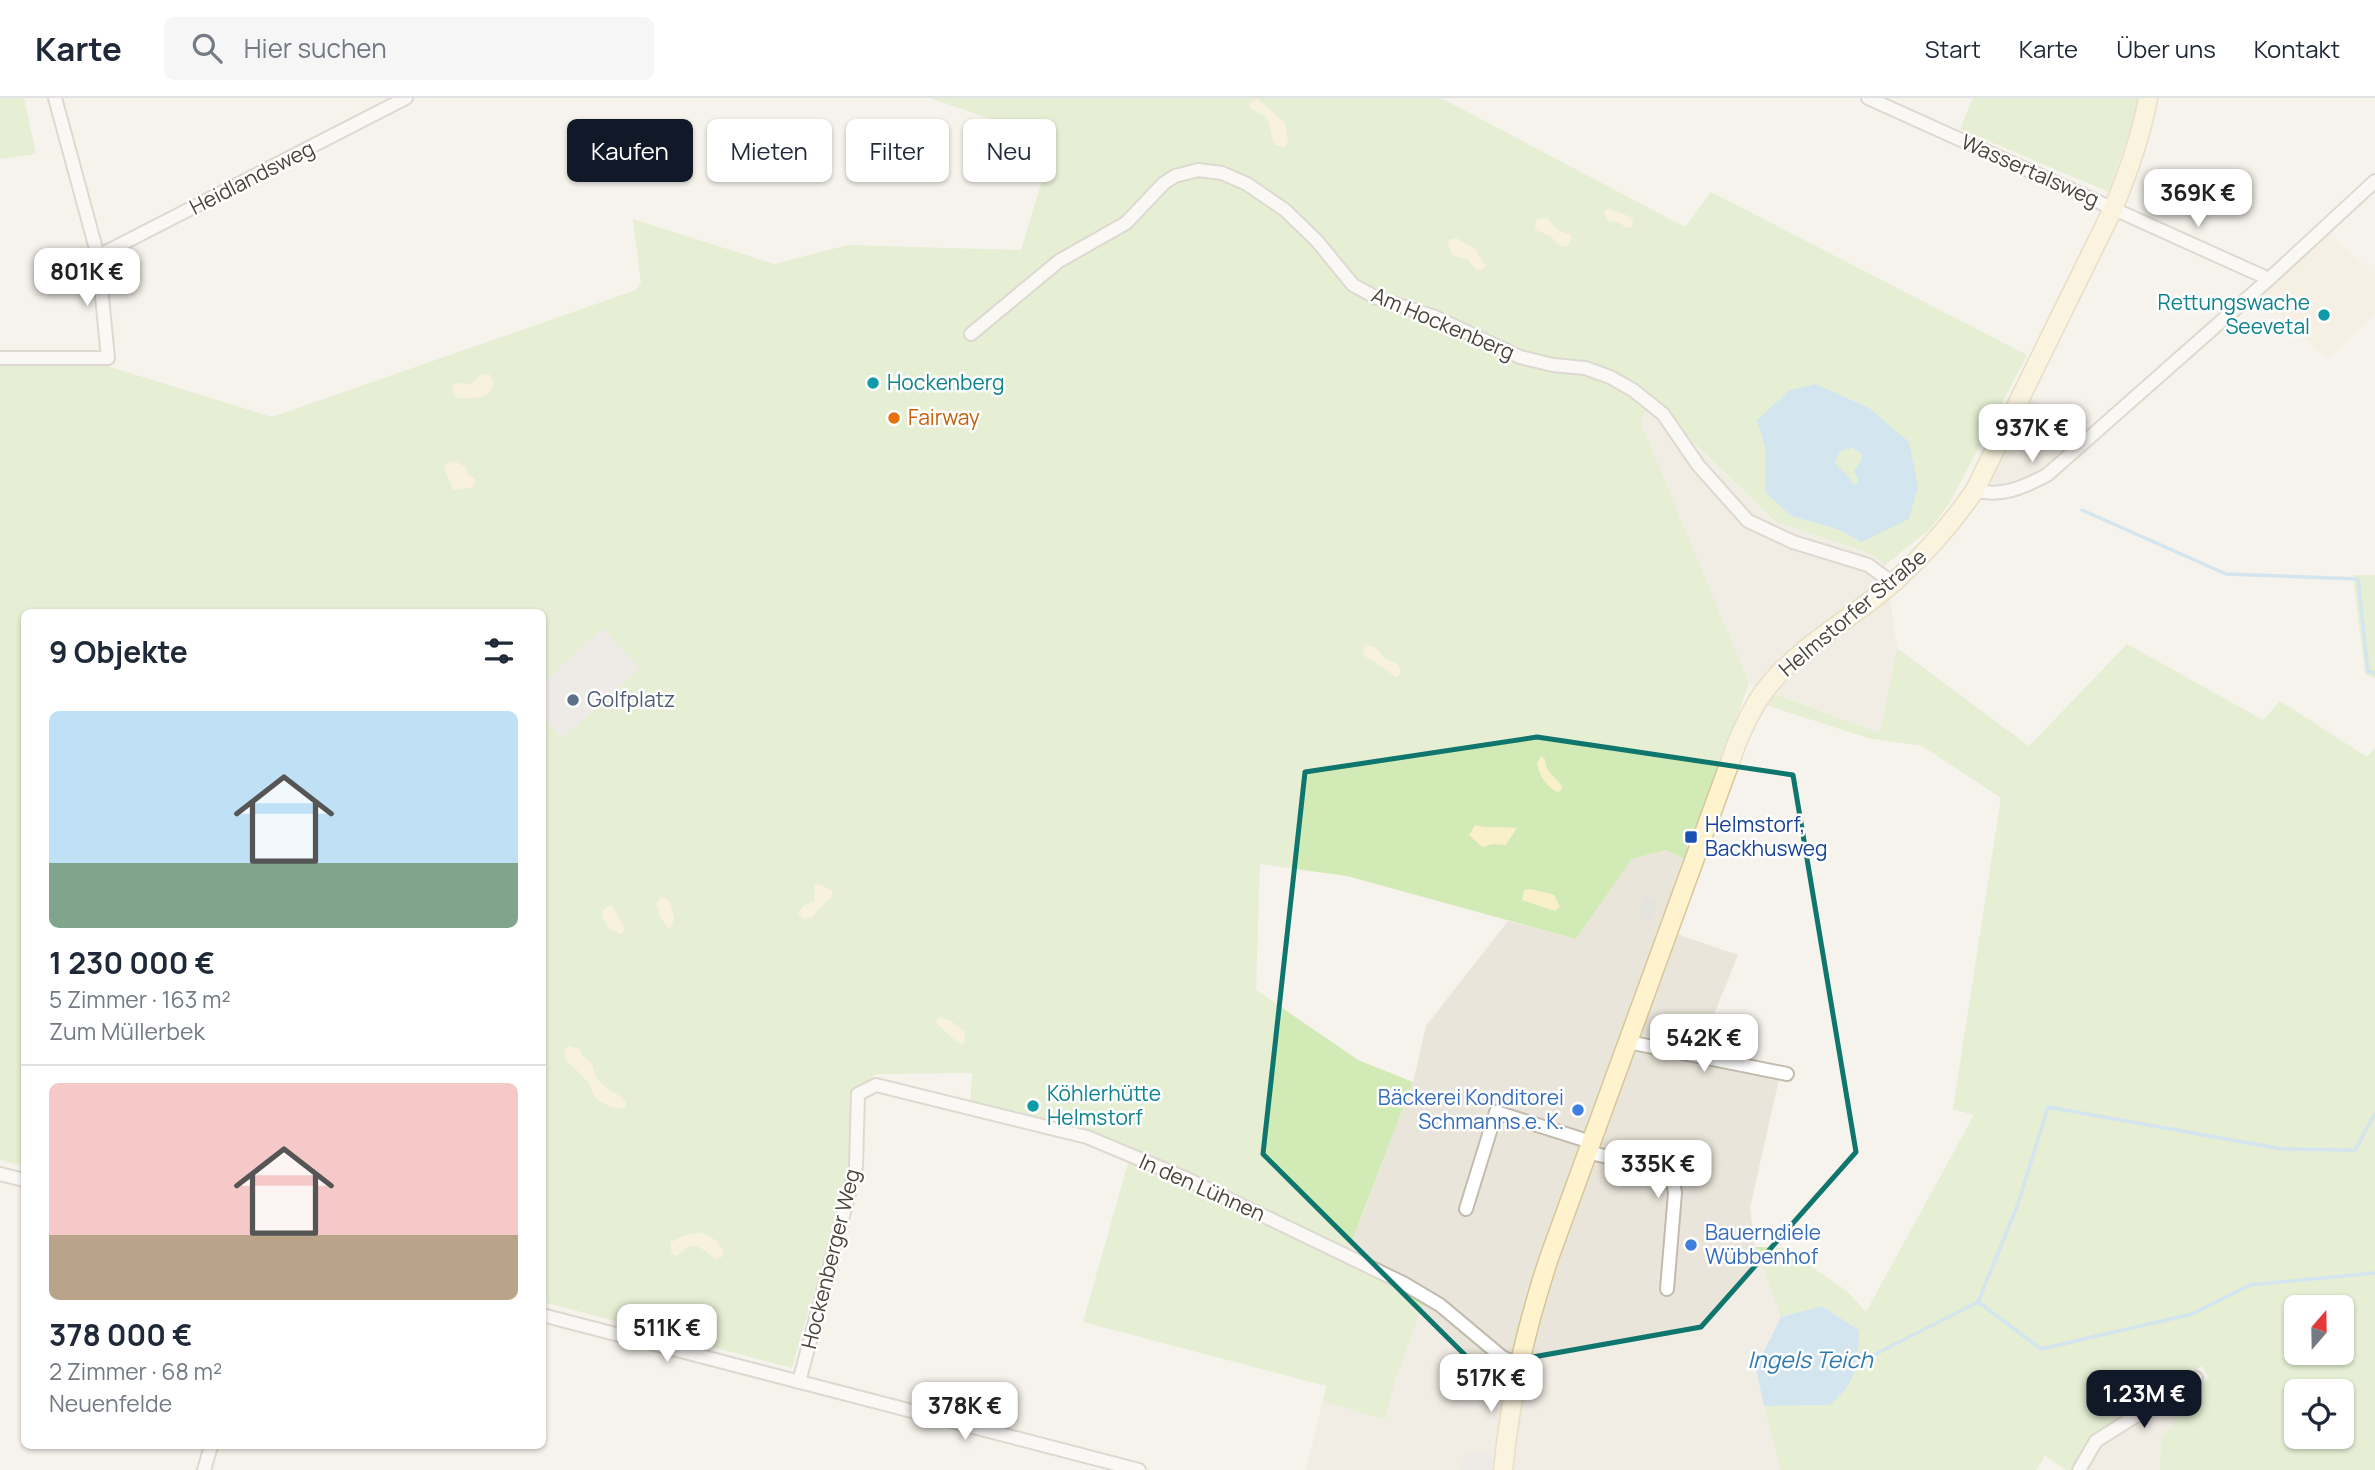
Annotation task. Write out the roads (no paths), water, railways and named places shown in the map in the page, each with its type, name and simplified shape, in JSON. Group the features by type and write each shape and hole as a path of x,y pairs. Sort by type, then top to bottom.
{"main road":[{"name":"Helmstorfer Straße","path":"1503,1470 1518,1364 1549,1258 1738,740 1752,709 1769,684 1790,663 1893,583 1933,546 1956,519 1975,490 2113,209 2131,166 2148,98"}],"street":[{"path":"0,358 108,358 98,256 55,98"},
{"name":"Heidlandsweg","path":"98,256 406,98"},
{"name":"Wassertalsweg","path":"1868,98 2269,279"},
{"name":"Am Hockenberg","path":"971,334 1059,261 1126,223 1164,183 1175,176 1198,170 1222,173 1247,184 1285,210 1317,241 1353,285 1377,298 1435,317 1520,357 1553,365 1585,368 1610,377 1633,390 1663,414 1698,465 1748,522 1793,542 1868,565 1893,583"},
{"path":"1975,490 1992,493 2022,488 2047,475 2269,279 2375,181"},
{"path":"1628,1042 1787,1074"},
{"name":"In den Lühnen","path":"858,1094 876,1085 1094,1140 1185,1178 1403,1283 1440,1306 1502,1357 1518,1364"},
{"name":"Hockenberger Weg","path":"799,1382 856,1167 858,1094"},
{"path":"1466,1209 1496,1112 1651,1169 1669,1177 1675,1193 1667,1289"},
{"path":"0,1174 21,1179"},
{"path":"546,1316 1139,1470"},
{"path":"2079,1470 2096,1441 2196,1378"},
{"path":"204,1470 210,1449"}],"water":[{"path":"1816,384 1869,408 1909,442 1918,487 1909,519 1861,542 1840,530 1791,516 1765,492 1765,447 1757,420 1790,390","holes":["1852,448 1860,452 1862,459 1854,471 1858,483 1853,484 1835,461 1841,451"]},
{"name":"Ingels Teich","path":"1822,1306 1859,1330 1857,1363 1851,1380 1830,1405 1764,1406 1756,1368 1781,1317"}],"waterway":[{"path":"2082,510 2226,574 2358,579 2368,671 2375,673"},
{"path":"1978,1302 2018,1204 2048,1107 2282,1149 2355,1150 2375,1114"},
{"path":"1858,1363 1978,1302 2041,1349 2192,1314 2250,1285 2375,1273"}],"place":[{"name":"Rettungswache Seevetal","path":"2324,315"},
{"name":"Hockenberg","path":"873,383"},
{"name":"Fairway","path":"894,418"},
{"name":"Golfplatz","path":"573,700"},
{"name":"Helmstorf, Backhusweg","path":"1691,837"},
{"name":"Köhlerhütte Helmstorf","path":"1033,1106"},
{"name":"Bäckerei Konditorei Schmanns e. K.","path":"1578,1110"},
{"name":"Bauerndiele Wübbenhof","path":"1691,1245"}]}
